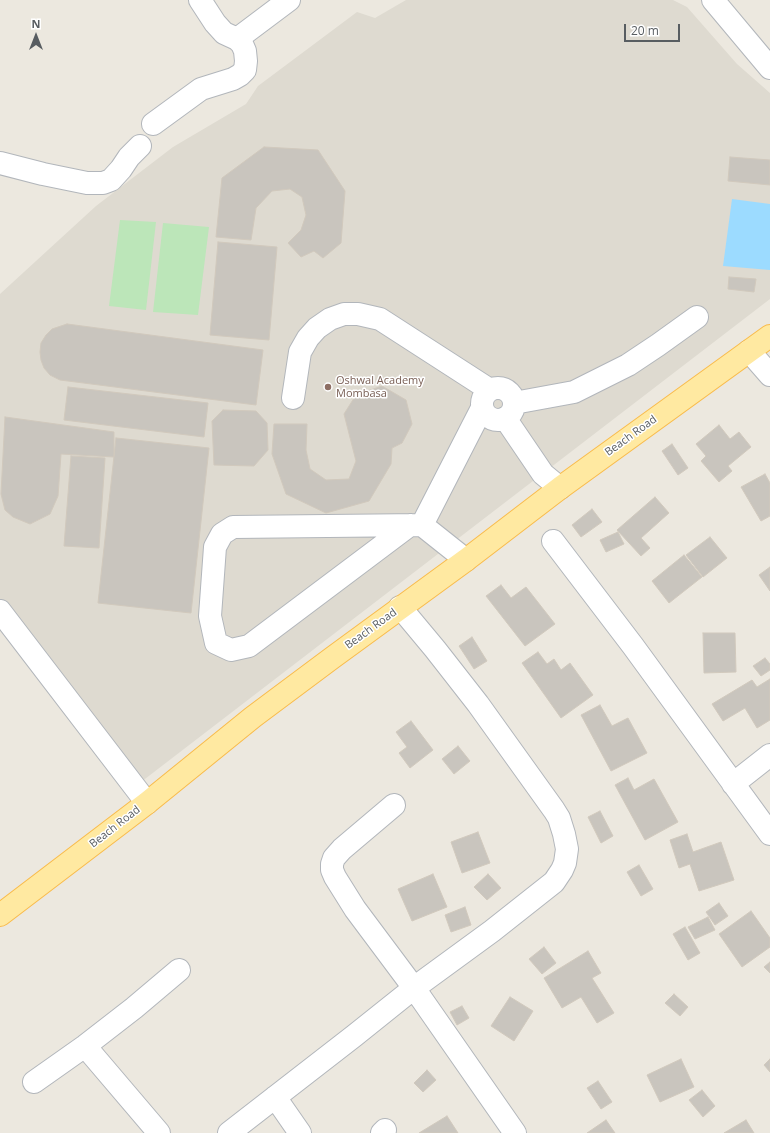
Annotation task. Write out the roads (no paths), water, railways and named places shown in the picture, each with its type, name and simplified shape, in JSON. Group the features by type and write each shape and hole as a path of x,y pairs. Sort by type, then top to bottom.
{"main road":[{"name":"Beach Road","path":"0,915 147,803 253,717 400,607 466,560 560,488 770,336"}],"street":[{"path":"153,124 200,89 233,79 245,70 245,51 238,39 224,33 215,23 200,0"},
{"path":"238,39 289,0"},
{"path":"714,0 770,68"},
{"path":"0,163 87,183 103,183 111,180 121,169 129,156 140,146"},
{"path":"293,398 300,352 308,338 317,328 330,319 344,314 358,314 380,319 486,399"},
{"path":"486,399 484,413 488,417 494,419 509,411 574,392 628,365 697,317"},
{"path":"749,351 770,375"},
{"path":"466,560 416,525 233,527 222,534 214,546 210,616 216,643 231,650 249,646 416,525 486,399 495,388 506,390 510,393 513,398 509,411 543,474 560,488"},
{"path":"553,541 634,646 770,834"},
{"path":"229,1133 414,988 492,931 554,882 565,863 567,849 559,818 478,704 400,607"},
{"path":"0,611 147,803"},
{"path":"733,784 770,755"},
{"path":"394,805 342,849 334,858 332,870 355,909 414,988 515,1133"},
{"path":"34,1082 85,1046 134,1008 179,970"},
{"path":"85,1046 159,1133"},
{"path":"275,1097 300,1133"}],"water":[{"path":"732,199 770,204 770,270 723,266"}],"place":[{"name":"Oshwal Academy Mombasa","path":"328,387"}]}
